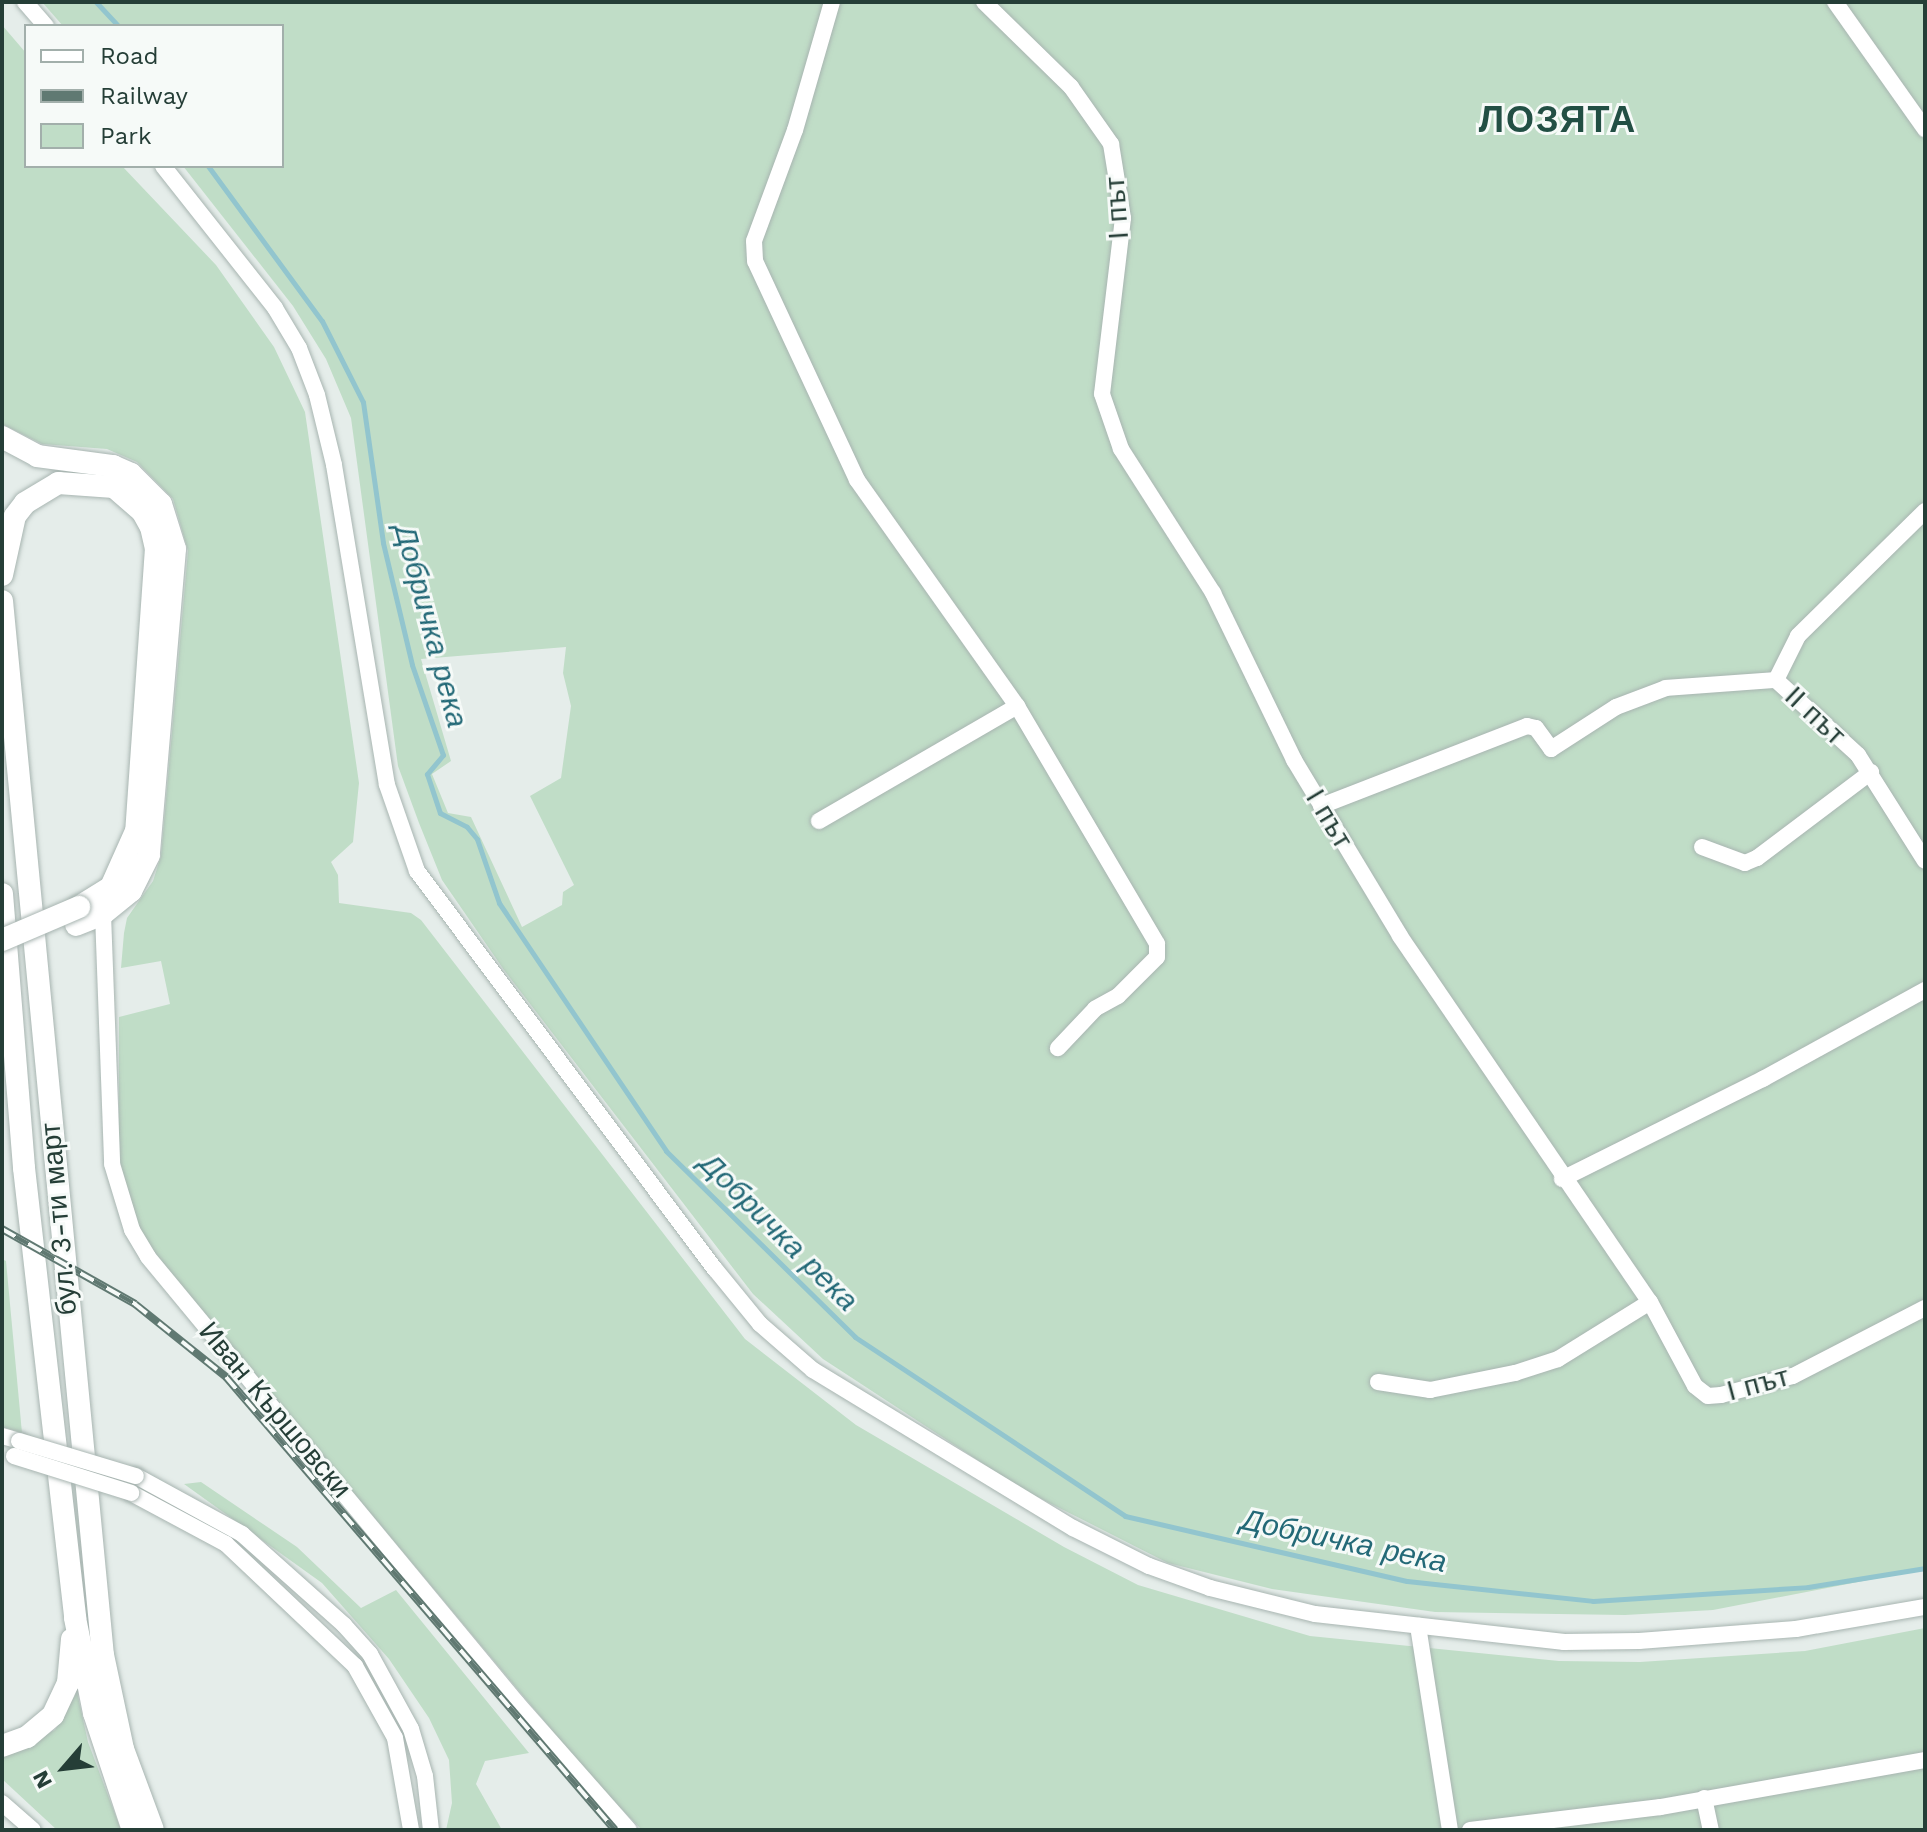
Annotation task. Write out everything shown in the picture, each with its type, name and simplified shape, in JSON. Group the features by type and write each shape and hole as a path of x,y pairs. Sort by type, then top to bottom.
{"main road":[{"path":"2,437 37,456 113,466 131,474 161,504 171,528 175,549 154,832 131,891 2,955"},
{"path":"2,575 15,516 25,503 58,483 114,487 142,511 151,527 156,548 136,831 120,874 89,911 2,940"},
{"name":"бул. 3-ти март","path":"2,601 103,1655 123,1749 153,1830"},
{"name":"бул. 3-ти март","path":"2,894 24,1168 75,1618 94,1713 133,1830"},
{"path":"2,1123 24,1168"},
{"path":"2,1746 40,1728 63,1699 75,1618"}],"street":[{"path":"25,2 44,24"},
{"path":"832,2 795,130 754,241 755,261 857,480 1017,706 1158,951 1118,996 1095,1009 1058,1048"},
{"name":"І път","path":"984,2 1071,87 1111,144 1123,218 1101,369 1107,422 1213,593 1321,806 1562,1179 1650,1302 1695,1386 1708,1396 1823,1364 1925,1308"},
{"path":"1835,2 1925,129"},
{"path":"165,168 275,308 299,348 317,395 334,465 387,785 417,871 509,1001 760,1324 813,1370 868,1407 1073,1528 1149,1566 1210,1588 1315,1614 1564,1642 1721,1638 1925,1607"},
{"name":"ІІ път","path":"1925,511 1798,636 1776,680 1871,772 1925,861"},
{"path":"1321,806 1527,726 1536,728 1551,749 1635,696 1666,688 1776,680"},
{"path":"819,821 1017,706"},
{"path":"1702,847 1745,863 1871,772"},
{"name":"Иван Кършовски","path":"89,911 112,1164 132,1230 148,1257 527,1715 629,1830"},
{"path":"1562,1179 1763,1079 1925,990"},
{"path":"1378,1382 1430,1390 1515,1373 1558,1359 1650,1302"},
{"path":"2,1436 12,1450 131,1493 226,1544 355,1666 395,1738 411,1830"},
{"path":"12,1450 136,1476 242,1534 327,1609 370,1654 411,1729 425,1776 431,1830"},
{"path":"1418,1626 1450,1830"},
{"path":"1470,1830 1704,1798 1925,1760"},
{"path":"1704,1798 1711,1830"},
{"path":"2,1803 33,1830"}],"green space":[{"path":"42,2 1925,2 1925,1569 1713,1610 1625,1615 1435,1612 1272,1589 1168,1563 1022,1489 823,1359 753,1294 504,970 442,880 398,766 351,418 326,359 293,306 185,168 284,168 284,24 61,24","holes":["566,647 563,673 571,706 561,778 530,796 574,885 563,892 562,905 522,927 471,817 448,813 432,774 451,761 421,659"]},
{"path":"2,25 24,51 24,168 124,168 216,265 274,347 305,412 359,783 353,842 331,862 338,875 339,903 411,913 421,920 745,1339 856,1425 1064,1547 1138,1585 1310,1636 1559,1661 1640,1662 1805,1651 1925,1628 1925,1830 642,1830 596,1783 154,1254 138,1227 119,1164 119,1017 170,1004 161,961 121,968 127,918 153,881 161,856 188,551 173,499 137,462 107,449 42,444 2,424"},
{"path":"2,1259 6,1261 22,1433 2,1427"},
{"path":"201,1482 297,1547 361,1608 396,1590 529,1753 485,1761 476,1784 502,1830 446,1830 452,1803 449,1760 429,1718 389,1659 322,1583 184,1484"},
{"path":"77,1692 88,1742 121,1830 57,1830 2,1779 2,1755 55,1730"}],"waterway":[{"name":"Добричка река","path":"96,2 116,24"},
{"name":"Добричка река","path":"209,168 322,321 363,402 383,543 412,665 443,755 427,774 440,813 467,827 477,839 499,903 666,1151 855,1337 1125,1516 1407,1581 1593,1601 1808,1587 1925,1568"}],"railway":[{"path":"2,1229 135,1304 226,1377 615,1830"}],"district":[{"name":"ЛОЗЯТА","path":"1558,121"}]}
